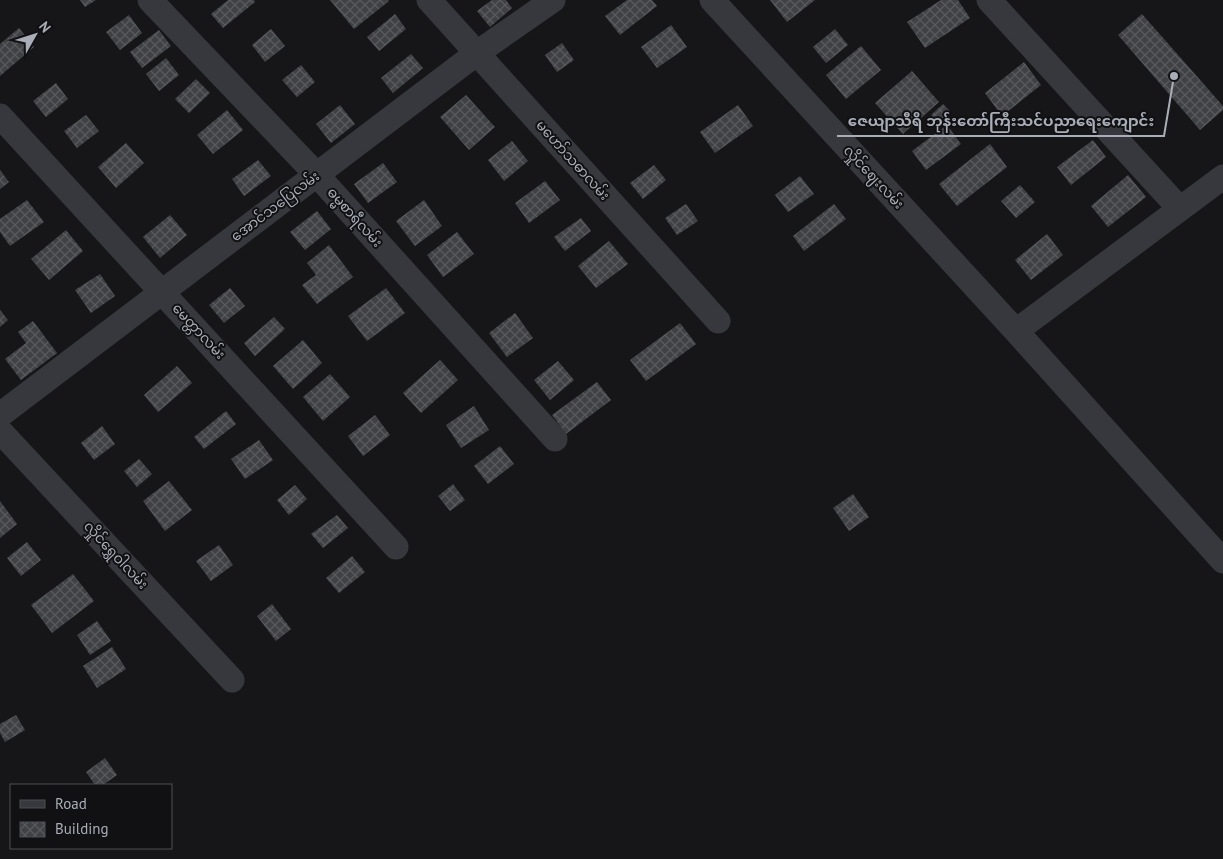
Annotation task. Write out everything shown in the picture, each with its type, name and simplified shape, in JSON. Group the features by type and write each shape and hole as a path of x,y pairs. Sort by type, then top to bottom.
{"street":[{"name":"ဓမ္မစာရီလမ်း","path":"150,0 317,175 555,439"},
{"name":"မဟော်သဓာလမ်း","path":"429,0 718,321"},
{"name":"အောင်သပြေလမ်း","path":"0,415 477,53 553,0"},
{"name":"လှိုင်ဈေးလမ်း","path":"712,0 1223,561"},
{"path":"989,0 1180,209"},
{"name":"မေတ္တာလမ်း","path":"0,116 396,547"},
{"path":"1016,332 1223,177"},
{"name":"လှိုင်ရွှေဝါလမ်း","path":"0,431 232,680"}],"building":[{"path":"80,0 96,0 85,7"},
{"path":"228,0 254,0 255,2 223,28 211,14"},
{"path":"330,0 388,0 389,1 354,29"},
{"path":"492,0 506,0 512,8 490,27 477,11"},
{"path":"627,0 652,0 657,6 620,35 605,16"},
{"path":"770,0 815,0 787,22"},
{"path":"941,0 958,0 970,18 925,48 907,22"},
{"path":"395,14 406,29 379,51 367,37"},
{"path":"1142,14 1223,106 1223,110 1200,130 1118,35"},
{"path":"129,15 142,33 120,50 106,32"},
{"path":"671,25 687,47 657,68 641,47"},
{"path":"19,28 34,47 0,76 0,44"},
{"path":"271,29 285,46 265,62 252,45"},
{"path":"835,29 848,45 826,63 813,47"},
{"path":"159,30 171,46 142,68 130,52"},
{"path":"562,43 574,60 557,72 545,55"},
{"path":"861,46 881,70 846,99 826,75"},
{"path":"411,54 423,68 393,93 381,78"},
{"path":"166,58 179,75 159,91 146,74"},
{"path":"1024,62 1041,85 1002,116 985,93"},
{"path":"301,65 315,82 297,97 282,80"},
{"path":"912,71 939,102 903,134 875,103"},
{"path":"196,79 210,93 189,113 175,99"},
{"path":"56,83 68,99 46,117 33,101"},
{"path":"466,95 495,127 469,150 440,117"},
{"path":"943,104 950,111 938,123 931,115"},
{"path":"340,105 355,124 331,143 316,124"},
{"path":"738,105 753,126 715,153 700,132"},
{"path":"227,110 243,130 213,154 197,135"},
{"path":"86,115 99,131 77,148 64,131"},
{"path":"947,125 961,144 926,170 912,151"},
{"path":"1093,140 1106,157 1071,185 1057,167"},
{"path":"512,141 528,161 504,181 488,160"},
{"path":"126,143 144,163 116,188 98,167"},
{"path":"990,144 1007,167 957,206 939,184"},
{"path":"258,160 271,176 244,196 232,179"},
{"path":"383,163 397,182 368,203 354,184"},
{"path":"654,165 666,180 643,199 630,183"},
{"path":"0,170 9,182 0,189"},
{"path":"1128,175 1146,197 1108,227 1091,206"},
{"path":"800,176 814,194 788,212 775,195"},
{"path":"545,181 560,200 529,223 515,203"},
{"path":"1020,185 1035,202 1016,218 1001,201"},
{"path":"27,200 44,222 10,246 0,232 0,219"},
{"path":"424,200 442,226 415,246 396,221"},
{"path":"686,204 698,221 677,235 665,218"},
{"path":"834,204 846,219 804,251 793,236"},
{"path":"317,211 331,229 305,250 290,232"},
{"path":"170,215 187,235 160,258 143,237"},
{"path":"581,218 591,231 565,251 554,237"},
{"path":"66,230 83,251 49,280 31,259"},
{"path":"457,232 474,254 443,277 427,255"},
{"path":"1047,234 1063,255 1031,280 1015,260"},
{"path":"609,241 628,264 596,288 578,266"},
{"path":"329,245 353,277 317,304 302,285 316,275 307,263"},
{"path":"100,274 115,296 91,313 75,290"},
{"path":"230,288 245,306 224,323 209,305"},
{"path":"386,288 405,313 367,341 348,316"},
{"path":"0,310 8,320 0,327"},
{"path":"515,313 533,338 507,357 489,333"},
{"path":"274,317 285,329 255,356 244,343"},
{"path":"33,321 57,353 21,380 5,359 26,343 18,332"},
{"path":"680,323 696,344 646,381 630,360"},
{"path":"303,340 322,363 293,389 273,366"},
{"path":"440,360 458,380 421,413 403,393"},
{"path":"558,361 574,380 550,400 534,380"},
{"path":"177,366 192,383 158,412 144,395"},
{"path":"330,374 350,397 323,421 303,397"},
{"path":"597,382 611,400 566,434 552,415"},
{"path":"474,406 489,430 461,448 446,425"},
{"path":"226,411 236,424 204,449 194,437"},
{"path":"375,415 390,435 363,456 348,436"},
{"path":"102,426 115,444 94,460 81,443"},
{"path":"259,440 273,460 245,479 231,459"},
{"path":"500,446 514,464 488,484 474,466"},
{"path":"139,459 152,474 137,487 124,471"},
{"path":"169,481 192,510 165,531 143,501"},
{"path":"453,484 465,500 450,511 438,496"},
{"path":"295,485 307,499 289,515 277,500"},
{"path":"853,494 869,517 849,531 833,508"},
{"path":"0,501 17,524 0,538"},
{"path":"337,515 348,528 323,548 311,534"},
{"path":"27,542 41,560 21,576 7,558"},
{"path":"219,545 233,565 211,581 196,561"},
{"path":"352,556 365,572 339,593 326,578"},
{"path":"73,574 94,601 52,633 31,605"},
{"path":"272,604 291,629 276,641 257,616"},
{"path":"97,621 111,641 90,655 77,635"},
{"path":"112,647 126,669 97,688 83,666"},
{"path":"16,715 25,730 5,742 0,733 0,724"},
{"path":"105,758 117,775 104,784 94,784 86,772"}],"place":[{"name":"ဇေယျာသီရိ ဘုန်းတော်ကြီးသင်ပညာရေးကျောင်း","path":"1174,76"}]}
